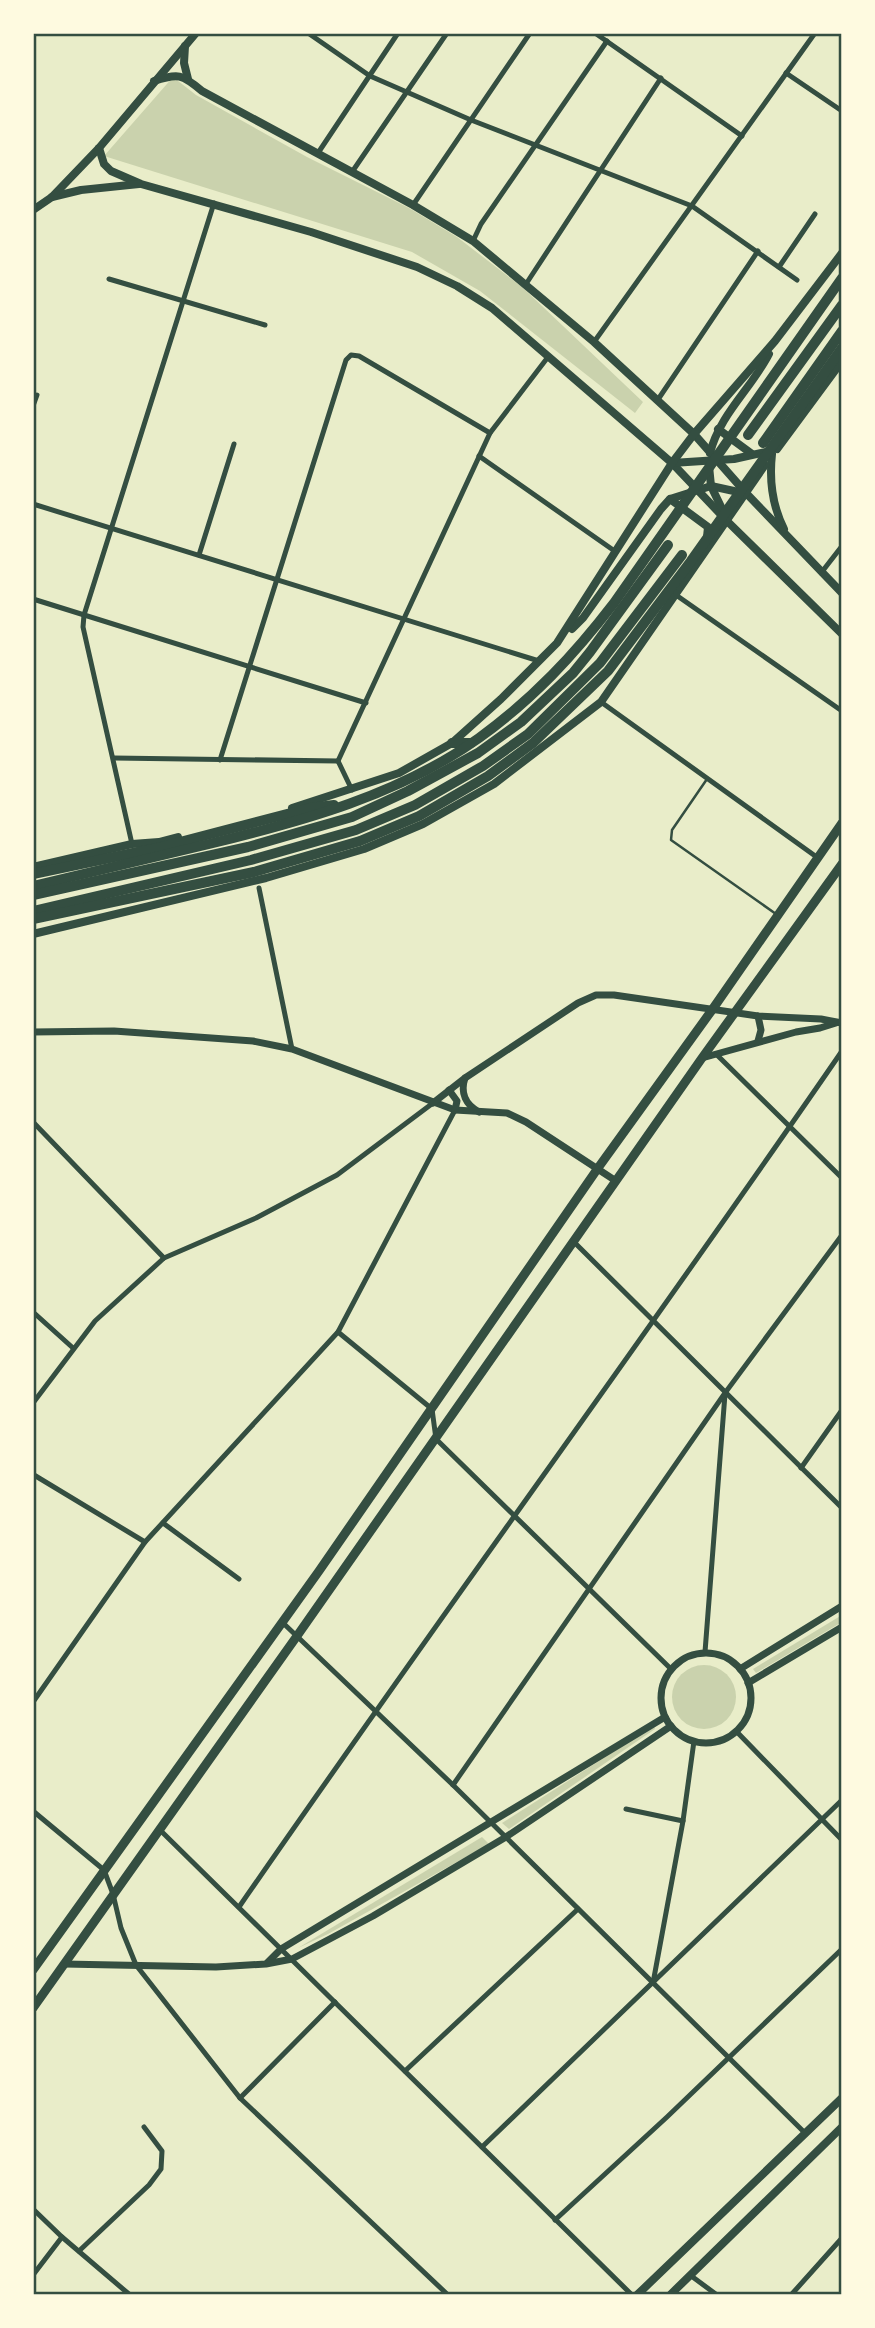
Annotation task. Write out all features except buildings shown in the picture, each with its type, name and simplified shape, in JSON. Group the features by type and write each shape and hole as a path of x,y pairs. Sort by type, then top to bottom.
{"highway":[{"path":"33,886 297,822 348,805 403,782 478,738 555,674 582,644 614,603 842,278"},
{"path":"748,435 842,305"},
{"path":"763,443 842,331"},
{"path":"33,919 254,872 360,841 419,816 488,776 533,743 608,671 691,561 842,348"},
{"path":"33,895 248,847 352,817 408,791 491,743 521,722 590,652 668,545"},
{"path":"33,911 251,860 356,830 415,805 496,757 528,734 600,663 682,555"},
{"path":"452,743 491,743"},
{"path":"480,792 496,757"},
{"path":"33,874 157,848 310,808 348,805"},
{"path":"134,872 159,842"},
{"path":"33,919 73,903"}],"main road":[{"path":"33,210 52,197 99,148 196,33"},
{"path":"185,46 184,63 188,79"},
{"path":"154,81 173,74 188,79 202,91 413,205 473,241 594,342 710,451 713,461 711,486 727,521"},
{"path":"99,148 104,164 111,171 141,184 311,232 405,263 457,286 492,308 672,463 842,634"},
{"path":"52,197 81,190 141,184"},
{"path":"557,643 672,463 775,341 842,253"},
{"path":"710,451 726,414 762,366 775,341"},
{"path":"33,934 266,878 364,849 423,824 480,792 539,751 601,702 774,452 842,361"},
{"path":"718,429 752,454"},
{"path":"672,463 713,461 774,452"},
{"path":"774,452 771,476 773,496 787,535"},
{"path":"713,461 842,593"},
{"path":"33,867 253,820 399,773 452,743 583,618 670,499 711,486 746,493"},
{"path":"670,499 708,527 707,549"},
{"path":"33,1970 282,1622 842,823"},
{"path":"33,2008 734,1012 841,866"},
{"path":"634,2295 842,2098"},
{"path":"670,2295 842,2127"}],"street":[{"path":"307,33 370,76 471,120 692,206 797,280"},
{"path":"318,153 398,33"},
{"path":"352,172 447,33"},
{"path":"413,205 530,33"},
{"path":"596,33 742,136"},
{"path":"594,342 815,33"},
{"path":"473,241 481,224 607,41"},
{"path":"786,74 842,111"},
{"path":"526,284 661,78"},
{"path":"132,844 83,627 84,615 214,203"},
{"path":"779,267 816,214"},
{"path":"657,401 758,251"},
{"path":"109,279 265,326"},
{"path":"220,760 346,359 351,355 359,356 490,433"},
{"path":"338,761 490,433 548,357"},
{"path":"33,406 37,395"},
{"path":"199,555 234,444"},
{"path":"479,456 616,552"},
{"path":"33,504 539,662"},
{"path":"821,573 842,546"},
{"path":"676,595 842,710"},
{"path":"33,599 366,703"},
{"path":"601,702 818,858"},
{"path":"114,758 338,761"},
{"path":"338,761 352,790"},
{"path":"258,888 292,1049"},
{"path":"33,1403 95,1321 164,1258 256,1218 337,1175 465,1078 578,1003 596,995 614,995 758,1016 821,1019 839,1023"},
{"path":"758,1016 761,1030 758,1041"},
{"path":"702,1058 758,1041 839,1023"},
{"path":"33,1032 114,1031 253,1041 292,1049 455,1110 507,1113 526,1122 616,1181"},
{"path":"239,1907 375,1710 516,1516 842,1051"},
{"path":"717,1055 842,1178"},
{"path":"465,1078 464,1096 471,1106 481,1113"},
{"path":"33,1702 145,1542 338,1332 455,1110 455,1096 449,1090"},
{"path":"33,1122 164,1258"},
{"path":"453,1785 725,1393 842,1235"},
{"path":"574,1242 842,1508"},
{"path":"33,1312 73,1348"},
{"path":"338,1332 432,1409 436,1439 671,1669"},
{"path":"705,1653 725,1393"},
{"path":"801,1468 842,1410"},
{"path":"34,1475 145,1542"},
{"path":"163,1523 239,1579"},
{"path":"740,1669 842,1606"},
{"path":"282,1622 453,1785 805,2133"},
{"path":"748,1683 842,1627"},
{"path":"705,1653 723,1656 740,1669 751,1695 745,1720 736,1731 715,1742 685,1738 665,1717 661,1702 662,1687 671,1669 684,1658 705,1653"},
{"path":"266,1964 281,1949 665,1717"},
{"path":"64,1964 216,1967 266,1964 292,1959 373,1916 506,1837 671,1726"},
{"path":"736,1731 842,1840"},
{"path":"653,1983 683,1821 694,1741"},
{"path":"482,2147 842,1800"},
{"path":"626,1809 683,1821"},
{"path":"33,1811 104,1870 121,1928 136,1965 240,2098 448,2295"},
{"path":"160,1830 634,2295"},
{"path":"405,2071 578,1909"},
{"path":"555,2220 842,1949"},
{"path":"240,2098 335,2002"},
{"path":"79,2251 149,2185 161,2169 162,2151 144,2127"},
{"path":"33,2209 130,2295"},
{"path":"33,2275 62,2237"},
{"path":"791,2295 842,2238"},
{"path":"690,2275 717,2295"}],"lane":[{"path":"708,779 672,830 671,840 778,916"}],"green space":[{"path":"173,77 196,95 307,157 409,208 457,237 522,287 643,402 635,413 480,291 412,252 104,156"},
{"path":"842,1615 842,1622 756,1673 753,1669"},
{"path":"704,1665 722,1671 730,1679 736,1697 730,1715 722,1723 704,1729 686,1723 678,1715 672,1697 678,1679 686,1671"},
{"path":"654,1726 655,1729 509,1829 502,1823"},
{"path":"482,1837 489,1844 298,1948"}]}
